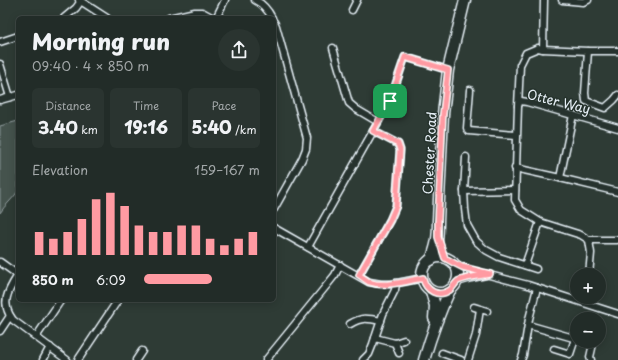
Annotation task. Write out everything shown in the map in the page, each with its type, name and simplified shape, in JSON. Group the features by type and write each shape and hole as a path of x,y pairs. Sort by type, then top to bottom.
{"main road":[{"name":"Chester Road","path":"438,237 443,114 448,70 465,0"},
{"path":"431,260 438,237"},
{"path":"424,360 441,308 458,278 458,272 449,261 438,237"},
{"path":"430,338 435,306 431,291 424,284 423,270 426,264 438,257 449,261"},
{"path":"431,291 444,293 453,286"}],"street":[{"path":"215,16 225,0"},
{"path":"255,0 262,4 271,16"},
{"path":"352,10 357,0"},
{"path":"543,49 544,0"},
{"path":"562,0 583,2 588,0"},
{"path":"66,16 76,8 80,1 105,16"},
{"path":"177,16 195,12 202,12 210,16"},
{"path":"276,26 307,138 306,149 302,158 276,205"},
{"path":"0,42 16,37"},
{"path":"333,48 349,103 378,122"},
{"path":"617,240 589,240 581,235 540,222 522,210 515,200 515,168 520,65 526,53 538,48 618,51"},
{"path":"588,51 584,93 586,101 605,108 618,95"},
{"path":"308,247 390,101 405,57 448,70"},
{"path":"0,64 10,97"},
{"path":"470,90 467,125 469,131 516,135"},
{"path":"0,100 16,96"},
{"name":"Otter Way","path":"518,104 521,101 527,102 618,128"},
{"path":"560,178 573,115"},
{"path":"359,275 390,220 396,206 400,150 398,144 373,131"},
{"path":"466,158 464,191 465,209 467,225 476,241 486,250 499,257 536,269"},
{"path":"515,168 618,192"},
{"path":"464,191 515,190"},
{"path":"525,265 540,222"},
{"path":"276,229 369,282 381,284 396,283 423,278"},
{"path":"589,240 591,253 590,268"},
{"path":"449,261 470,270 490,274 570,296"},
{"path":"0,262 16,274"},
{"path":"266,360 327,285 340,265"},
{"path":"453,286 471,278 490,274"},
{"path":"16,278 6,293 6,310 10,316 67,360"},
{"path":"363,360 369,354 383,314 395,290 396,283"},
{"path":"521,360 537,288"},
{"path":"36,337 60,302"},
{"path":"78,360 117,302"},
{"path":"594,304 618,314"},
{"path":"468,360 476,336 477,308 487,311"},
{"path":"0,331 10,316"},
{"path":"350,324 361,318 381,321"},
{"path":"528,325 570,337"},
{"path":"375,338 395,343 404,340"},
{"path":"395,343 399,353"},
{"path":"43,360 50,347"},
{"path":"554,349 570,354 572,348"},
{"path":"591,360 590,357 592,348"},
{"path":"136,360 142,351"},
{"path":"442,352 461,360"}],"shaded area":[{"path":"16,122 16,194 0,213 0,126"}],"route":[{"path":"405,57 448,70 443,114 438,237 445,258 470,270 490,274 457,282 450,290 444,293 431,291 424,284 423,278 392,284 381,284 369,282 359,275 390,220 396,206 400,150 398,144 373,131 390,101 405,57"}]}
